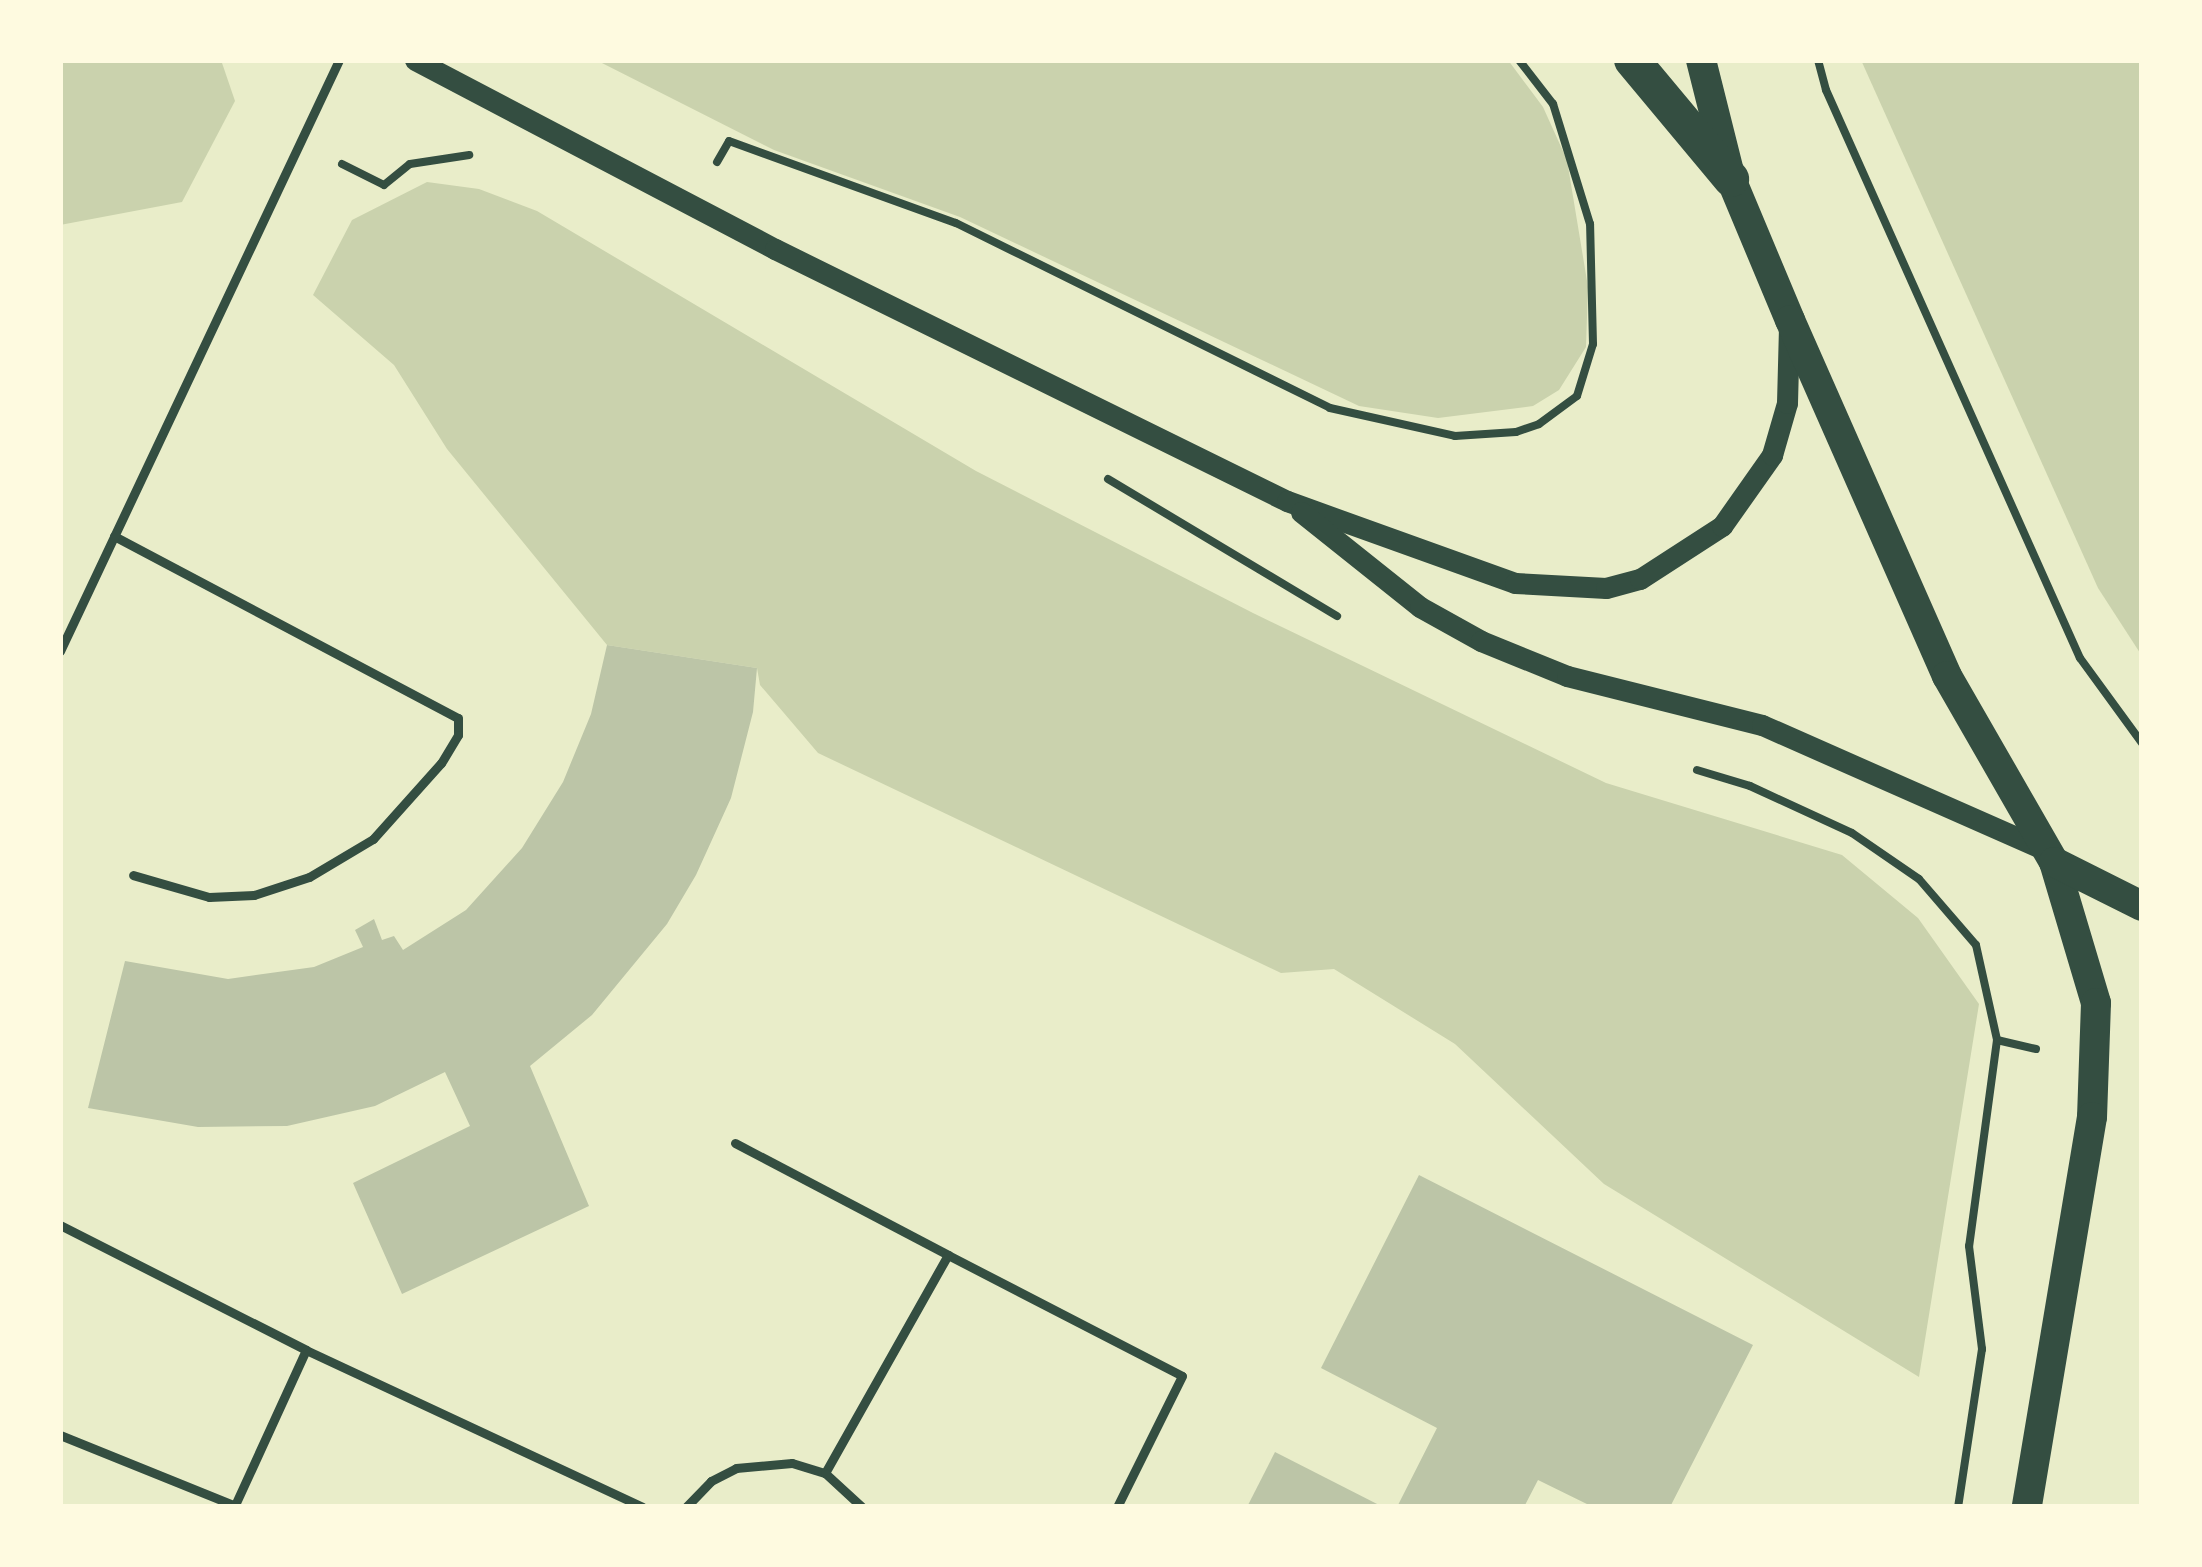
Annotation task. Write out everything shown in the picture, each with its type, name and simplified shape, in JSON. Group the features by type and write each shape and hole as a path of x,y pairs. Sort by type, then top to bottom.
{"highway":[{"path":"1632,60 1731,179"}],"main road":[{"path":"1701,60 1731,179 1790,320 1947,676 2052,857 2096,1003 2092,1117 2027,1507"},
{"path":"2052,857 2142,906"}],"street":[{"path":"415,60 775,249 1287,501 1515,583 1606,588 1640,579 1722,526 1772,455 1787,403 1790,320"},
{"path":"1287,501 1420,607 1480,641 1567,676 1762,724 2052,857"}],"lane":[{"path":"60,650 339,60"},
{"path":"114,536 458,718 458,735 441,763 373,839 309,877 254,895 209,897 133,875"},
{"path":"735,1143 1182,1376 1117,1507"},
{"path":"60,1226 306,1350 642,1507"},
{"path":"825,1474 948,1255"},
{"path":"60,1435 237,1506 306,1350"},
{"path":"686,1507 711,1481 752,1464 792,1463 825,1474 862,1507"}],"path":[{"path":"728,141 956,223 1330,408 1455,436 1516,432 1577,397 1593,344 1590,224 1553,104 1519,60"},
{"path":"1818,60 1826,90 2080,658 2142,743"},
{"path":"299,142 384,185 410,164 463,153 485,159"},
{"path":"1095,471 1356,628"},
{"path":"1687,767 1750,787 1852,833 1919,879 1976,945 1997,1040 1970,1246 1982,1349 1958,1507"}],"green space":[{"path":"60,60 221,60 235,101 182,202 60,225"},
{"path":"596,60 1508,60 1543,107 1567,160 1588,287 1586,347 1559,390 1533,406 1438,418 1359,406 960,217 774,150"},
{"path":"1861,60 2142,60 2142,656 2098,588"},
{"path":"427,182 479,189 537,211 976,471 1253,613 1606,783 1842,855 1918,918 1979,1004 1919,1377 1604,1184 1455,1044 1334,969 1281,973 818,753 760,685 757,668 607,645 447,449 394,365 313,295 352,220"}],"building":[{"path":"607,645 757,668 753,712 731,798 696,875 667,924 592,1015 530,1066 589,1206 402,1294 353,1183 470,1126 445,1072 375,1106 287,1126 198,1127 88,1108 125,961 228,979 314,967 363,947 355,930 374,919 382,940 394,936 403,950 466,910 522,848 563,782 591,714"},
{"path":"1419,1175 1753,1345 1670,1507 1593,1507 1538,1480 1524,1507 1397,1507 1437,1428 1321,1368"},
{"path":"1275,1452 1383,1507 1247,1507"}]}
